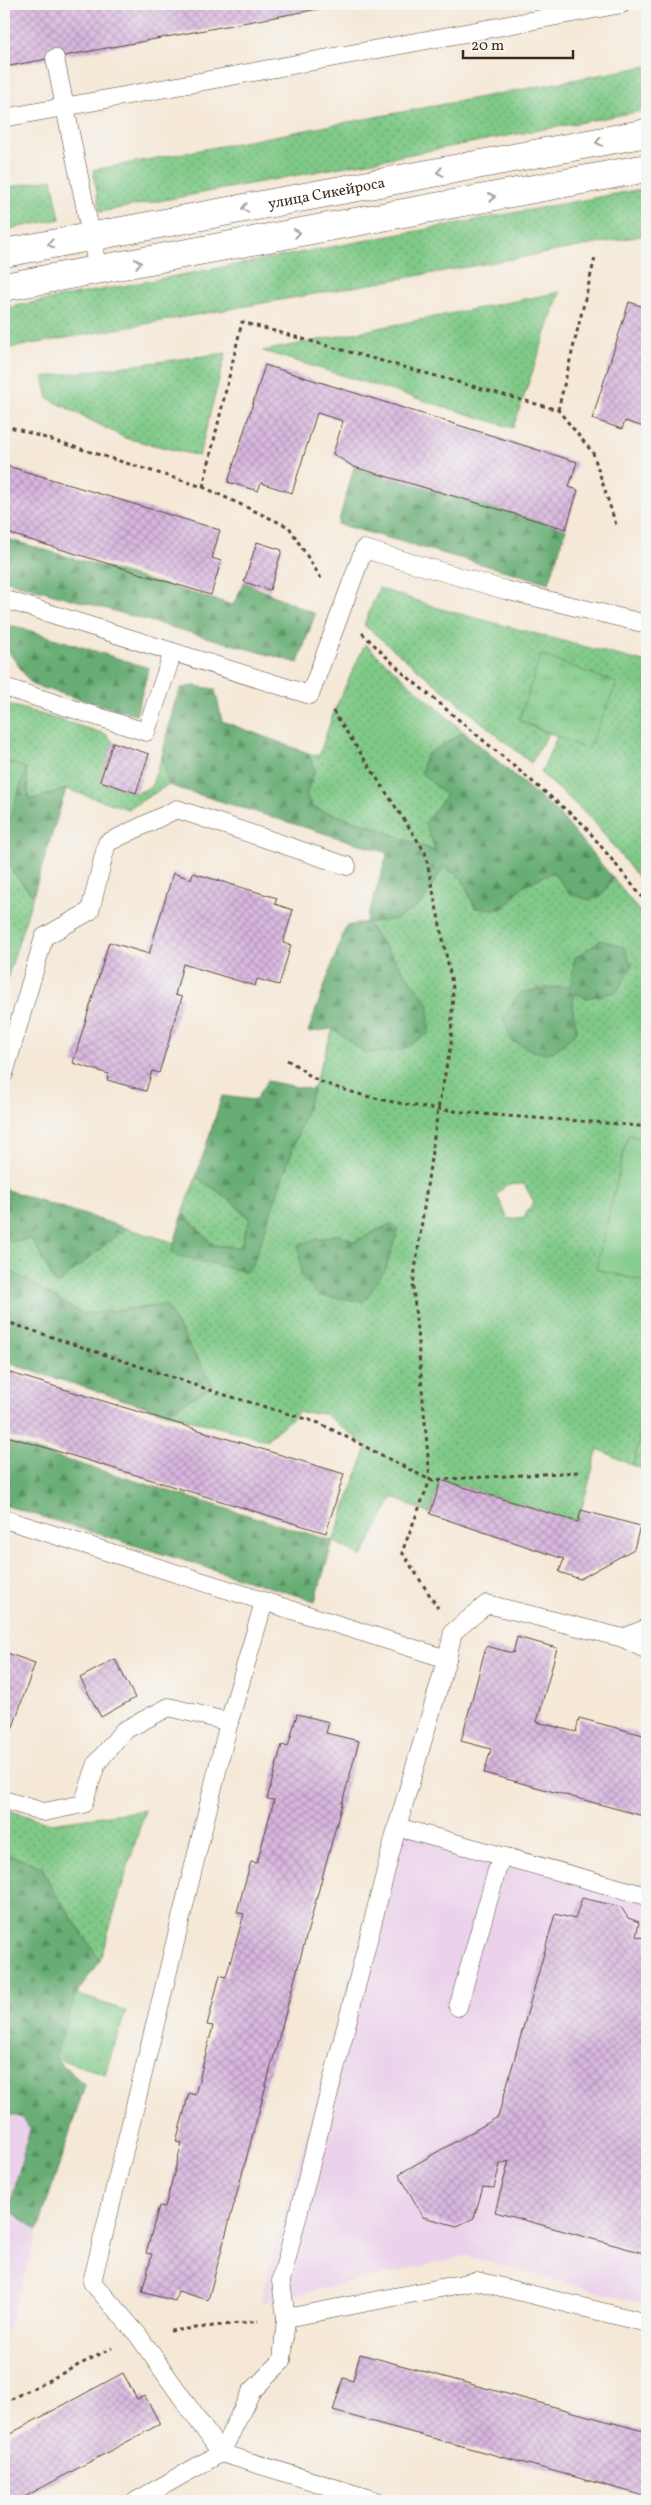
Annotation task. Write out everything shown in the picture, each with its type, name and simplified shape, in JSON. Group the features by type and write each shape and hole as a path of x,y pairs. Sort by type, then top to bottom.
{"street":[{"name":"улица Сикейроса","path":"4,253 647,133"},
{"path":"4,287 647,168"}],"lane":[{"path":"4,118 622,4"},
{"path":"55,58 98,270"},
{"path":"4,599 310,695 364,549 505,590 647,624"},
{"path":"4,687 146,732 173,652"},
{"path":"4,1074 44,937 90,911 107,843 178,809 347,866"},
{"path":"4,1519 447,1659"},
{"path":"264,1602 229,1722 92,2282 138,2335 221,2453 377,2501"},
{"path":"136,2501 221,2453 251,2392 282,2362 286,2318 281,2281 397,1827 447,1659 453,1632 487,1604 623,1638 647,1650"},
{"path":"623,1638 647,1628"},
{"path":"4,1800 44,1812 83,1804 97,1763 123,1732 168,1707 229,1722"},
{"path":"397,1827 647,1896"},
{"path":"458,2007 501,1856"},
{"path":"286,2318 477,2281 647,2323"}],"path":[{"path":"558,410 595,258"},
{"path":"203,487 242,322 558,410 593,453 617,528"},
{"path":"4,426 203,487 289,527 341,609 403,673 583,824 647,903"},
{"path":"310,695 334,711 425,852 453,988 451,1044 438,1109 413,1285 430,1480 402,1552 453,1632"},
{"path":"287,1060 300,1067 316,1080 342,1089 438,1109 647,1127"},
{"path":"4,1321 222,1394 319,1423 430,1480 580,1472"},
{"path":"4,2403 138,2335 286,2318"}],"shaded area":[{"path":"391,1827 647,1897 647,2305 467,2256 260,2303"},
{"path":"4,2058 85,2085 4,2340"}],"green space":[{"path":"647,66 647,110 100,212 93,170"},
{"path":"52,179 60,219 4,230 4,188"},
{"path":"647,188 647,235 4,349 4,308"},
{"path":"560,292 513,428 263,351"},
{"path":"226,353 199,456 125,438 48,398 43,377"},
{"path":"354,467 566,529 549,583 338,524"},
{"path":"4,538 233,605 244,582 315,614 298,663 4,580"},
{"path":"379,588 438,608 647,663 647,889 592,819 541,773 557,736 519,720 548,734 531,763 364,625"},
{"path":"4,626 15,626 149,668 136,715 32,685 4,645"},
{"path":"365,644 464,732 426,755 446,796 437,852 372,826 313,808 306,795 314,771 308,753 319,756 334,711"},
{"path":"541,655 617,683 588,750 519,720"},
{"path":"194,686 215,689 222,721 308,753 315,771 306,795 313,808 372,826 436,852 425,823 446,795 421,773 426,755 464,732 559,814 613,878 601,896 589,900 569,893 553,872 524,885 502,909 475,908 462,878 443,867 422,903 396,919 366,923 429,1004 429,1033 402,1050 365,1053 333,1029 308,1032 346,926 366,922 388,853 168,785 162,756 174,704 181,688"},
{"path":"4,703 106,734 113,742 100,781 136,793 151,787 162,756 168,785 128,809 66,789 29,800 26,768 4,761"},
{"path":"4,761 26,768 4,836"},
{"path":"26,768 29,800 66,789 33,896 11,870 4,868 4,836"},
{"path":"443,867 462,878 476,908 502,909 524,885 553,872 569,893 601,896 613,878 647,921 647,1140 628,1135 596,1269 647,1282 647,1409 633,1466 598,1449 578,1522 441,1480 430,1514 393,1497 362,1557 333,1541 367,1447 325,1414 299,1412 266,1440 166,1413 213,1385 165,1305 83,1314 4,1267 4,1242 32,1239 56,1285 126,1228 252,1266 333,1029 366,1053 429,1004 366,922 396,917 414,908 428,892","holes":["570,986 575,993 572,1006 577,1031 539,988","524,1184 534,1202 524,1217 508,1219 497,1195 506,1185","390,1224 301,1276 338,1234 354,1242"]},
{"path":"11,870 33,896 4,989 4,886"},
{"path":"601,940 624,947 632,966 617,992 587,998 575,993 572,1006 577,1031 561,1047 554,1051 541,1053 512,1041 503,1019 521,992 570,986 575,958"},
{"path":"267,1081 313,1090 252,1267 245,1272 171,1254 183,1213 212,1245 240,1247 250,1219 229,1199 196,1177 222,1096 255,1100"},
{"path":"628,1135 647,1140 647,1282 596,1269"},
{"path":"196,1177 229,1199 250,1219 240,1247 213,1245 183,1213"},
{"path":"4,1189 126,1228 56,1285 32,1239 4,1242"},
{"path":"391,1224 398,1230 385,1271 364,1301 319,1296 301,1276 299,1244 338,1234 354,1242"},
{"path":"4,1267 83,1314 165,1305 213,1386 166,1413 4,1362"},
{"path":"647,1409 647,1470 633,1466"},
{"path":"4,1441 333,1541 315,1601 4,1505"},
{"path":"4,1809 51,1823 145,1810 100,1960 52,1888 42,1867 4,1856"},
{"path":"4,1853 42,1867 52,1889 100,1960 76,1995 55,2058 85,2085 38,2230 9,2210 30,2129 22,2118 4,2112"},
{"path":"76,1994 126,2011 105,2074 55,2058"}],"building":[{"path":"4,4 340,4 340,5 4,67"},
{"path":"629,302 647,308 647,428 625,421 622,429 592,419"},
{"path":"265,365 577,462 569,487 578,490 566,529 354,467 333,454 343,421 317,413 292,493 261,483 258,491 228,482"},
{"path":"4,465 220,530 212,558 221,561 211,595 4,532"},
{"path":"257,542 282,550 270,590 244,582"},
{"path":"113,742 149,754 136,793 100,781"},
{"path":"173,873 191,879 193,873 277,898 275,904 293,910 283,943 291,945 279,985 257,979 255,986 183,964 175,995 182,997 159,1073 152,1071 146,1091 107,1080 109,1074 73,1063 109,942 149,954"},
{"path":"4,1371 344,1474 326,1533 4,1435"},
{"path":"441,1480 578,1522 581,1510 640,1526 634,1549 580,1579 559,1572 564,1559 430,1514"},
{"path":"517,1637 557,1648 537,1722 576,1732 579,1718 647,1736 647,1817 484,1773 491,1749 461,1741 486,1646 513,1653"},
{"path":"4,1652 35,1663 4,1753"},
{"path":"115,1659 135,1698 101,1717 80,1678"},
{"path":"297,1714 329,1722 326,1733 359,1741 208,2300 178,2291 175,2301 142,2292 152,2254 146,2253 159,2206 165,2207 182,2143 176,2142 189,2093 195,2095 213,2026 207,2025 220,1975 226,1977 244,1914 237,1912 251,1862 257,1863 274,1800 267,1799 282,1745 288,1747"},
{"path":"582,1898 621,1907 628,1918 639,1922 636,1936 647,1939 647,2254 495,2212 509,2161 500,2164 494,2188 483,2187 474,2218 457,2226 423,2217 399,2174 498,2117 555,1914 575,1919"},
{"path":"360,2354 647,2432 647,2501 644,2501 645,2496 333,2411 343,2378 353,2381"},
{"path":"123,2373 137,2399 145,2396 160,2424 17,2501 4,2501 4,2437"}]}
